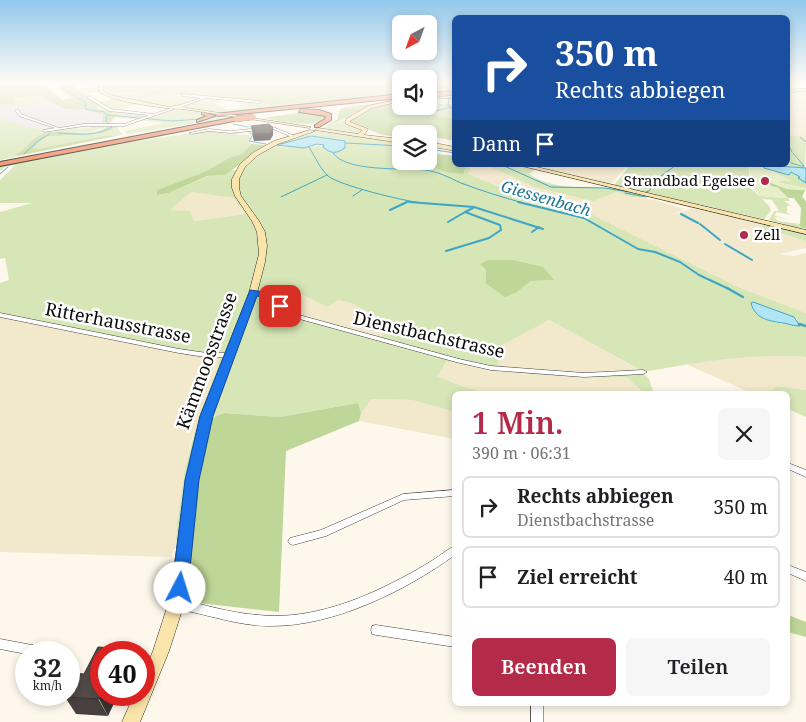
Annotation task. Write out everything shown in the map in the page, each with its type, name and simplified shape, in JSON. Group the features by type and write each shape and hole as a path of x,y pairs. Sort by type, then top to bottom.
{"highway":[{"path":"0,163 211,116"},
{"path":"0,163 254,116"},
{"path":"314,128 328,120 329,116"},
{"path":"314,128 332,120 334,116"},
{"path":"59,150 234,119"}],"street":[{"path":"22,116 59,128"},
{"path":"44,131 84,125 114,126 154,116"},
{"path":"230,116 392,139"},
{"path":"356,116 347,121 349,124 365,129 366,131 360,135"},
{"path":"191,133 209,130 230,132 273,128 295,137"},
{"name":"Kämmoosstrasse","path":"131,722 161,651 176,604 191,490 206,416 253,292 262,252 262,234 238,197 235,178 241,167 262,150 272,144 295,137 314,128"},
{"path":"437,146 452,148"},
{"path":"530,167 806,232"},
{"name":"Dienstbachstrasse","path":"253,292 268,295 286,311 299,317 452,360 491,368 594,375 643,372"},
{"name":"Ritterhausstrasse","path":"0,315 178,351 230,355"},
{"path":"790,467 806,474"},
{"path":"293,542 322,533 403,498 452,493"},
{"path":"176,604 254,620 288,621 326,612 397,587 452,552"},
{"path":"790,570 806,577"},
{"path":"376,630 452,642"},
{"path":"0,644 15,647"},
{"path":"537,706 538,722"}],"shaded area":[{"path":"0,116 103,116 101,126 44,131 29,129 0,118"},
{"path":"790,116 806,116 806,138 790,134"},
{"path":"471,167 491,167 535,187 601,198 617,192 684,209 673,215 693,208 666,202 668,201 761,223 762,225 758,231 760,232 781,233 806,241 806,248 779,254 794,256 806,253 806,313 740,288 589,213 509,191 468,174"},
{"path":"539,167 626,167 611,184"},
{"path":"191,192 235,198 246,214 193,221 169,210"},
{"path":"299,293 327,307 338,300 351,303 389,323 381,340 296,316 272,298"},
{"path":"0,315 219,355 217,368 191,441 185,467 177,523 176,547 171,557 0,552"},
{"path":"549,320 643,372 606,375 498,369 500,345"},
{"path":"760,355 806,357 806,390 777,386 770,391 746,391 686,364 714,359"},
{"path":"447,361 496,371 583,377 626,377 642,391 481,391 464,387 437,376"},
{"path":"370,399 412,400 452,411 452,438 359,421 361,413"}],"green space":[{"path":"103,116 116,117 111,120 113,122 102,123"},
{"path":"114,116 243,116 127,134 125,131 164,123"},
{"path":"279,116 324,116 327,118 320,122 304,124 263,118"},
{"path":"338,116 350,116 329,126 337,120"},
{"path":"357,116 438,116 452,118 452,140 437,138 437,125 392,125 392,136 383,135 349,122"},
{"path":"438,116 452,116 452,118"},
{"path":"0,118 21,125 47,129 77,127 77,129 90,128 91,126 107,127 90,132 68,133 53,131 40,135 16,155 18,156 0,160"},
{"path":"337,120 330,126 345,120 346,124 362,131 355,133 324,128"},
{"path":"107,127 117,127 106,132 88,135 47,136 33,148 38,149 104,136 121,135 18,156 15,155 37,137 48,132 90,133"},
{"path":"117,127 122,134 28,152 47,136 71,136 106,132"},
{"path":"209,131 251,135 248,141 251,144 243,153 229,158 204,172 157,190 157,195 169,193 208,176 225,175 232,170 238,170 237,193 261,232 238,189 239,172 254,157 280,142 314,131 392,140 392,170 437,170 437,168 449,173 462,174 465,167 471,167 468,174 509,191 589,213 740,288 806,313 806,357 744,357 643,372 649,379 653,391 642,391 626,377 536,374 491,369 447,361 437,376 464,387 481,391 452,391 452,411 412,400 371,399 361,413 358,403 280,417 224,413 218,417 191,542 176,544 185,467 199,416 217,368 219,355 207,355 0,315 0,283 9,280 5,258 0,259 0,212 32,203 0,203 0,180 15,165 5,167 0,171 0,166 100,146","holes":["324,137 341,141 310,147 277,146 297,139","191,192 234,198 246,214 194,221 190,211 170,210","262,234 265,240 260,281 257,281","481,267 553,280 531,281 517,292 491,288 486,284 486,271","299,293 327,307 338,300 351,303 389,323 381,340 289,313 280,306 273,308 264,299","753,302 797,319 797,326 776,323 758,315 751,303","549,320 642,371 573,374 498,369 500,346"]},
{"path":"790,134 806,138 805,169 790,166"},
{"path":"251,144 266,145 225,175 207,176 169,193 157,195 157,190 204,172 229,158 243,153"},
{"path":"437,154 452,156 452,167 465,167 463,174 449,173 437,169"},
{"path":"490,167 525,167 557,175 535,170 529,174 542,181 556,185 617,189 646,197 632,197 617,192 593,201 535,187"},
{"path":"624,167 748,167 751,188 770,207 771,211 764,219 614,185 628,168"},
{"name":"Strandbad Egelsee","path":"749,167 764,167 791,181 780,181 780,183 806,188 806,190 787,189 769,182 762,183 778,188 788,198 759,196 751,183"},
{"path":"773,170 784,173 782,170 786,171 787,173 785,174 790,174 790,172 798,175 806,183 806,188 780,183 780,181 790,181 779,176"},
{"path":"769,182 787,189 805,190 802,197 806,201 806,228 800,226 801,208 794,198 788,198 778,188 761,183"},
{"path":"759,196 788,198 790,201 784,201 791,206 787,206 787,213 791,215 776,212 775,216 789,219 774,217 778,221 800,224 806,228 806,231 769,220 774,211 779,211 772,200 762,199"},
{"path":"766,222 806,232 806,241 781,233 759,231"},
{"path":"488,260 513,260 543,267 554,280 531,281 517,292 505,297 486,284 486,271 480,264"},
{"path":"777,386 806,390 806,417 790,410 790,391 770,391"},
{"path":"358,403 361,413 359,421 286,451 279,612 190,602 191,542 199,471 213,418 224,413 280,417"},
{"path":"790,616 806,622 806,637 790,633"}],"water":[{"path":"311,136 345,141 345,148 331,152 323,147 324,145 317,144 304,148 277,145"},
{"path":"764,168 806,168 806,183 791,172 789,175"},
{"path":"753,302 794,317 800,326 773,321 759,316 753,308 751,303"}],"building":[{"path":"269,124 273,128 270,133 253,134 255,131 251,126"},
{"path":"90,662 90,698 80,698 80,674 84,674"}],"waterway":[{"path":"58,133 86,134 106,130 112,127 106,121 107,116"},
{"name":"Giessenbach","path":"115,116 172,121 200,119"},
{"name":"Giessenbach","path":"233,124 248,127"},
{"name":"Giessenbach","path":"248,131 253,135 249,141 266,144"},
{"path":"24,154 39,140 50,134"},
{"path":"800,137 806,142"},
{"path":"346,143 392,146"},
{"path":"309,147 327,175"},
{"path":"790,148 792,152"},
{"path":"437,150 452,153"},
{"name":"Giessenbach","path":"333,153 339,159 362,166 434,172 477,189 523,203"},
{"path":"793,153 804,166 802,166 803,168"},
{"path":"791,163 801,166"},
{"path":"0,174 8,167"},
{"path":"506,167 551,187 605,188 629,192"},
{"path":"646,192 649,191 661,176 673,167"},
{"path":"281,197 327,175"},
{"path":"327,175 335,180 373,193 422,203"},
{"path":"353,196 362,190"},
{"path":"625,193 646,197"},
{"path":"390,210 407,202 405,203"},
{"path":"409,202 422,203"},
{"name":"Giessenbach","path":"518,202 584,218 638,249 655,252 680,262 699,275 728,288"},
{"path":"422,203 474,207 538,228"},
{"path":"465,212 473,208"},
{"path":"446,251 489,238 501,230 500,225 465,212"},
{"path":"448,222 465,212"},
{"path":"681,214 698,223"},
{"path":"700,224 720,240"},
{"path":"532,232 538,228"},
{"path":"538,228 543,229"},
{"path":"725,244 752,260"},
{"name":"Giessenbach","path":"728,288 743,297"},
{"name":"Giessenbach","path":"799,324 806,326"}],"place":[{"name":"Strandbad Egelsee","path":"765,181"},
{"name":"Zell","path":"744,235"}],"route":[{"path":"180,588 192,480 206,416 253,292 268,295 280,306"}]}
